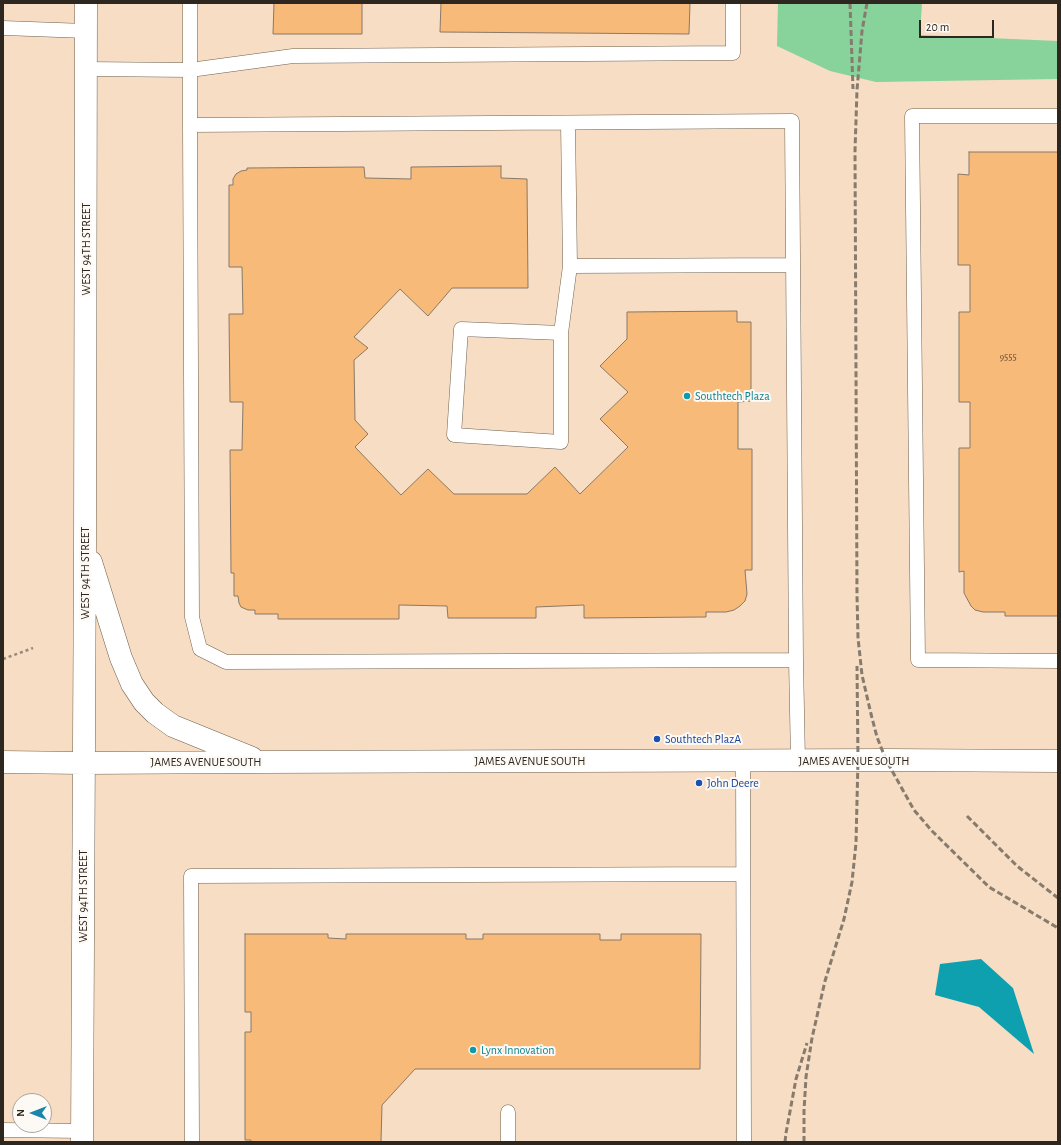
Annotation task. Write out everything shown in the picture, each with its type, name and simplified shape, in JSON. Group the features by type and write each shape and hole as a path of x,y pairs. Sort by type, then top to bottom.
{"street":[{"name":"WEST 94TH STREET","path":"82,1136 86,3"},
{"path":"85,542 121,658 132,684 144,702 155,714 173,726 260,762"},
{"name":"JAMES AVENUE SOUTH","path":"3,762 1058,761"}],"lane":[{"path":"190,3 192,617 200,648 226,662 796,660"},
{"path":"86,69 190,70 293,56 733,53 733,3"},
{"path":"3,28 86,30"},
{"path":"1058,116 912,116 918,660 1058,661"},
{"path":"190,125 792,121 798,761"},
{"path":"561,333 461,329 454,435 561,442 561,333 570,266 568,123"},
{"path":"570,266 793,265"},
{"path":"743,761 744,1142"},
{"path":"192,1142 191,876 743,874"},
{"path":"508,1112 508,1142"},
{"path":"3,1130 82,1136"}],"path":[{"path":"3,659 33,648"}],"shaded area":[{"path":"3,3 1058,3 1058,1142 3,1142"}],"green space":[{"path":"778,3 922,3 920,35 1058,41 1058,79 876,82 830,71 777,46"}],"water":[{"path":"981,959 1013,988 1034,1054 979,1007 935,995 940,964"}],"building":[{"path":"274,3 362,3 362,34 273,34"},
{"path":"441,3 690,3 689,34 440,32"},
{"path":"969,152 1058,152 1058,616 1005,616 1005,612 983,612 975,610 964,593 964,571 959,572 959,448 970,448 970,402 959,402 959,312 970,312 970,265 958,265 958,174 969,175"},
{"name":"Southtech Plaza","path":"501,166 501,178 527,179 528,288 452,288 428,316 400,289 354,337 368,348 354,360 355,420 368,434 355,447 401,495 428,469 454,494 527,494 555,467 580,494 628,447 600,419 628,392 600,366 627,339 627,312 737,311 737,322 751,322 751,401 738,402 738,449 752,449 752,570 745,570 747,594 745,601 734,610 726,612 706,612 706,617 584,618 584,605 536,607 536,618 448,618 447,606 399,605 399,619 278,619 278,614 255,614 255,610 248,610 241,607 238,596 234,596 234,573 231,573 230,450 242,450 243,402 230,402 229,314 243,314 242,267 229,267 229,185 233,185 233,179 236,174 247,170 247,168 364,167 365,178 411,179 411,167"},
{"name":"Lynx Innovation","path":"245,934 328,934 328,938 346,939 346,934 466,934 466,939 483,939 483,934 600,934 600,940 621,940 621,934 701,934 700,1069 415,1069 382,1105 381,1142 251,1142 251,1140 245,1140 245,1032 251,1032 251,1012 245,1012"}],"railway":[{"path":"850,3 853,89"},
{"path":"867,3 862,31 857,90 855,151 857,595 858,638 862,675 877,737 886,760 914,810 932,831 989,887 1058,928"},
{"path":"804,1142 806,1077 812,1038 825,981 844,919 852,882 856,843 858,760 857,666"},
{"path":"967,816 1017,866 1058,898"},
{"path":"785,1142 796,1079 807,1043"}],"place":[{"name":"Southtech Plaza","path":"687,396"},
{"name":"Southtech PlazA","path":"657,739"},
{"name":"John Deere","path":"699,783"},
{"name":"Lynx Innovation","path":"473,1050"}]}
